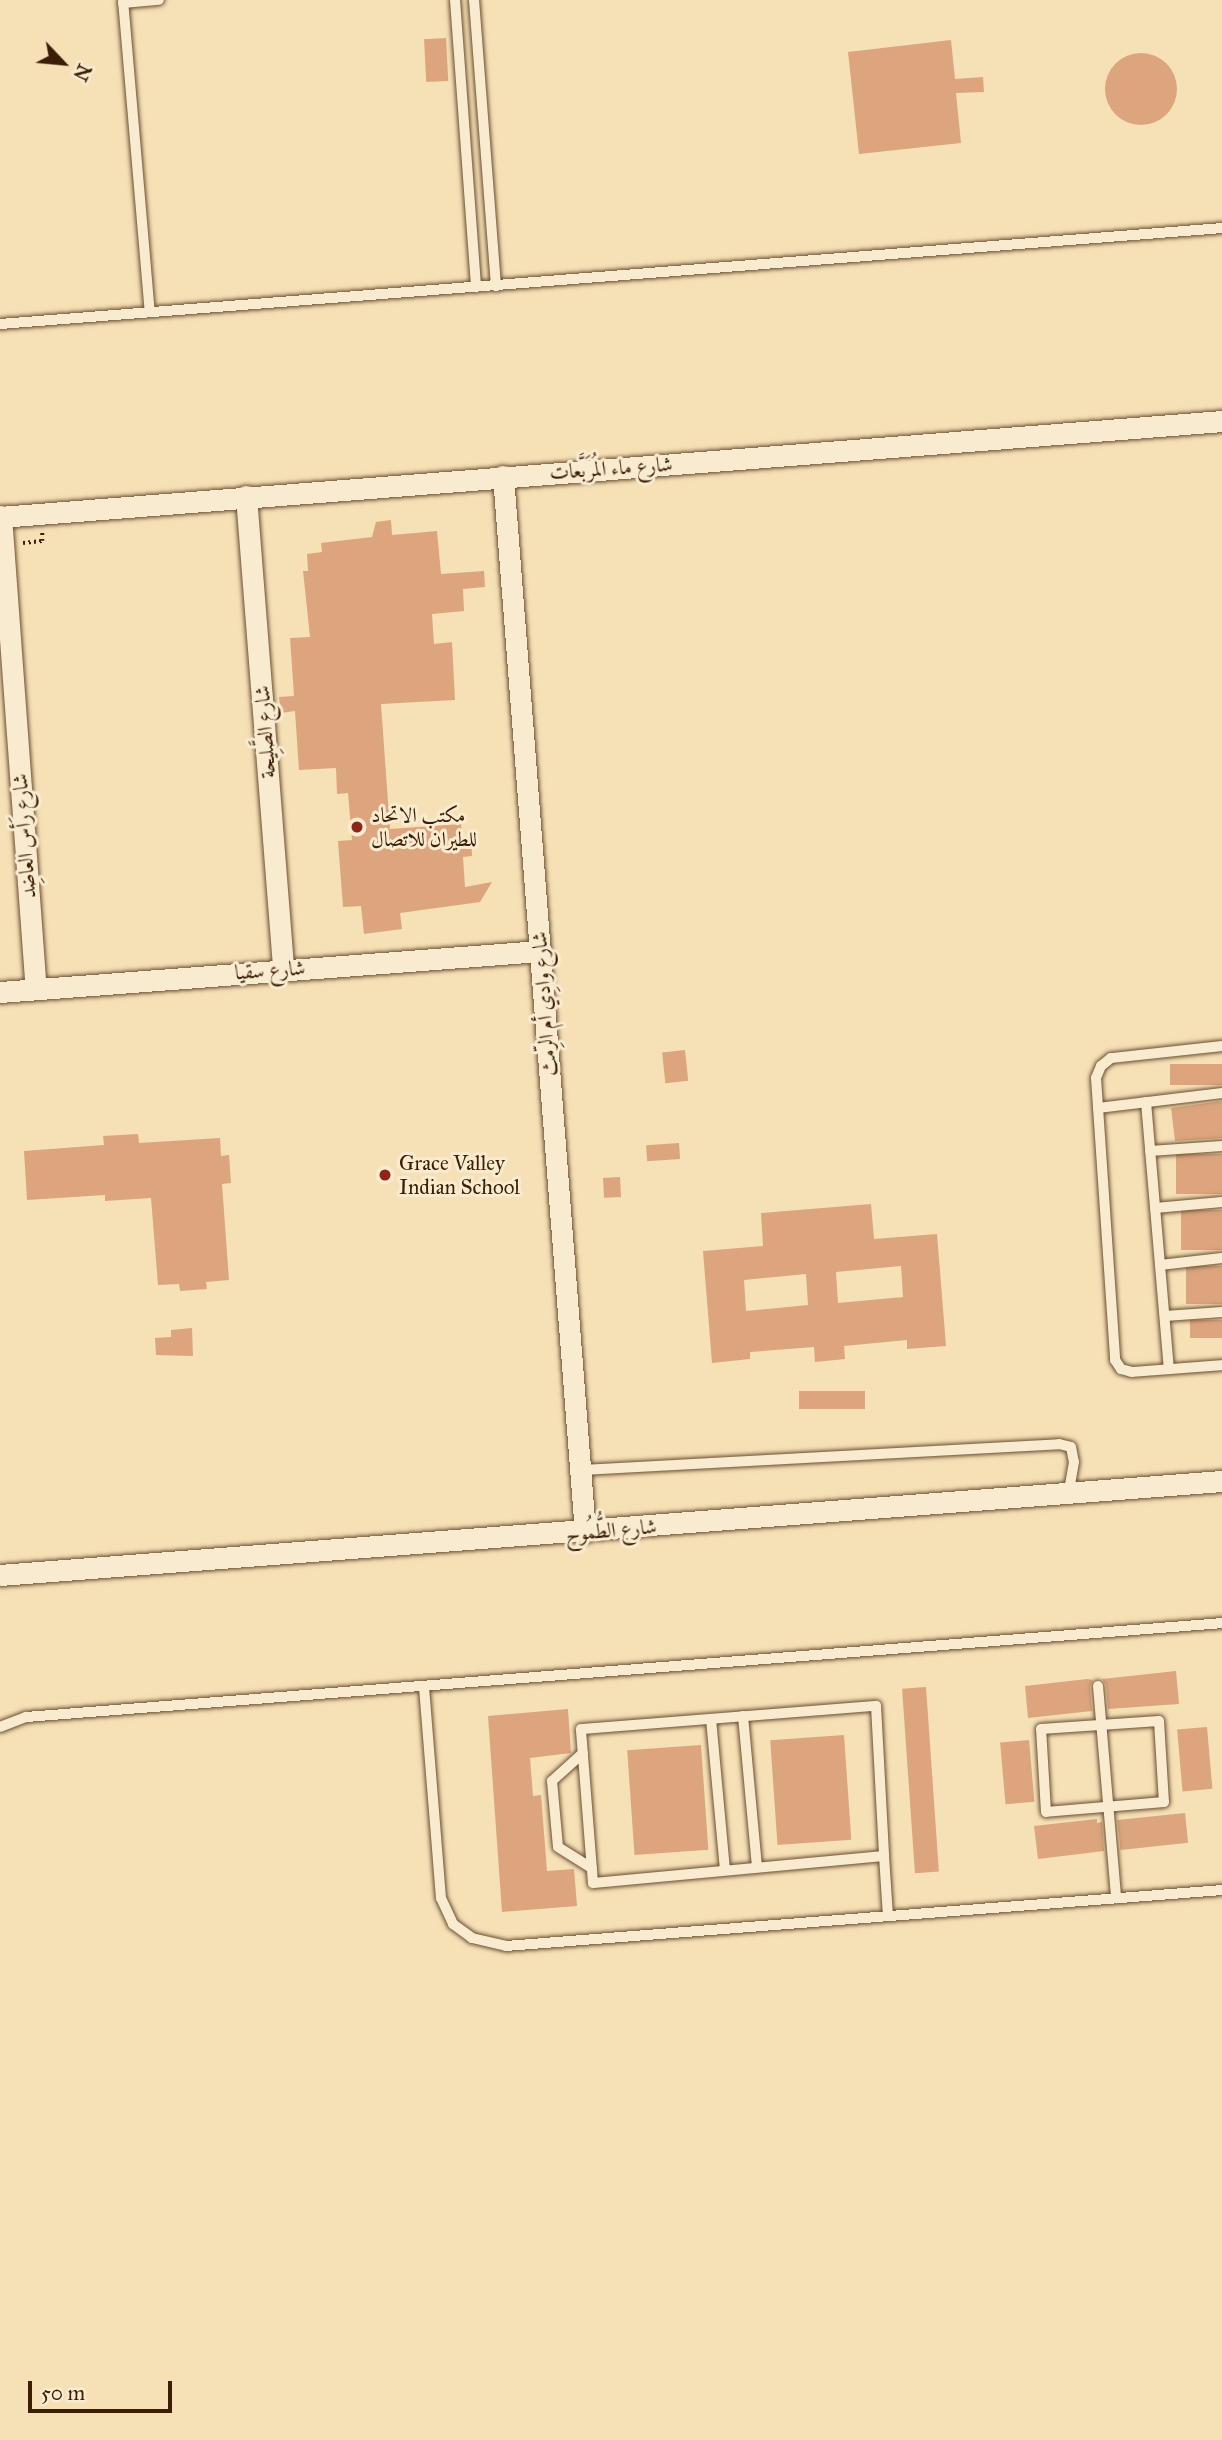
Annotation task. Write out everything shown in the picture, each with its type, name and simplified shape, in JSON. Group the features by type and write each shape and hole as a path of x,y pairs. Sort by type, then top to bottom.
{"street":[{"name":"شارع ماء المُرَبَّعات","path":"1,517 1222,421"},
{"name":"شارع وادِي أم الرِّمث","path":"503,476 585,1532"},
{"name":"شارع الصَّلِيحة","path":"246,496 283,968"},
{"name":"شارع رَأس العاضِد","path":"1,517 36,989"},
{"name":"شارع سقيا","path":"0,992 283,968 540,951"},
{"name":"شارع الطُّمُوح","path":"0,1576 1222,1481"}],"lane":[{"path":"150,312 123,1 159,0"},
{"path":"455,0 476,287"},
{"path":"474,0 496,286"},
{"path":"0,324 1222,228"},
{"path":"1222,1046 1111,1058 1098,1072 1098,1108 1115,1360 1127,1371 1222,1365"},
{"path":"1098,1108 1222,1093"},
{"path":"1146,1102 1170,1369"},
{"path":"1150,1151 1222,1146"},
{"path":"1155,1208 1222,1202"},
{"path":"1160,1265 1222,1258"},
{"path":"1165,1316 1222,1312"},
{"path":"582,1470 1059,1444 1071,1447 1069,1492"},
{"path":"0,1727 26,1717 1222,1623"},
{"path":"1098,1686 1116,1898"},
{"path":"424,1687 441,1899 453,1924 472,1938 506,1946 1222,1890"},
{"path":"884,1856 593,1882 581,1729 876,1706 888,1916"},
{"path":"743,1716 757,1867"},
{"path":"712,1719 725,1870"},
{"path":"1159,1721 1164,1802 1109,1807 1046,1812 1041,1729 1159,1721"},
{"path":"583,1752 552,1781 558,1847 592,1868"}],"path":[{"path":"3,546 42,541 40,514"}],"building":[{"path":"446,38 448,81 426,82 424,39"},
{"path":"951,40 955,79 983,77 984,92 956,93 961,143 859,154 848,52"},
{"path":"1141,53 1161,59 1171,69 1177,89 1171,109 1161,119 1141,125 1121,119 1111,109 1105,89 1111,69 1121,59"},
{"path":"391,520 392,535 437,531 441,574 484,571 485,587 463,589 464,611 432,614 434,644 452,642 455,700 381,704 390,829 461,824 462,837 471,837 472,856 463,857 465,887 492,882 480,902 400,913 402,929 364,934 361,906 343,907 338,841 352,840 348,793 337,794 336,768 299,770 295,711 281,713 279,697 294,696 290,638 310,637 303,571 308,571 307,554 322,552 321,543 372,537 376,522"},
{"path":"685,1050 688,1081 665,1083 662,1052"},
{"path":"1170,1064 1222,1064 1222,1085 1170,1085"},
{"path":"1222,1101 1222,1138 1175,1141 1171,1108"},
{"path":"138,1134 139,1143 220,1138 221,1156 229,1155 231,1183 222,1184 229,1280 206,1282 207,1289 180,1291 179,1284 158,1285 151,1198 105,1201 105,1195 27,1200 24,1151 104,1145 103,1136"},
{"path":"679,1143 680,1159 647,1161 646,1145"},
{"path":"1176,1154 1222,1154 1222,1194 1176,1194"},
{"path":"620,1177 621,1197 604,1198 603,1178"},
{"path":"871,1204 874,1239 937,1234 946,1346 907,1349 907,1340 844,1346 845,1359 815,1362 814,1347 750,1352 750,1359 712,1363 703,1251 763,1246 761,1213","holes":["901,1266 903,1297 838,1303 836,1272","806,1274 808,1305 746,1311 744,1280"]},
{"path":"1181,1210 1222,1210 1222,1250 1181,1250"},
{"path":"1186,1266 1222,1266 1222,1304 1186,1304"},
{"path":"1190,1320 1222,1320 1222,1338 1190,1338"},
{"path":"192,1328 193,1356 156,1355 155,1338 171,1337 171,1330"},
{"path":"799,1391 865,1391 865,1409 799,1409"},
{"path":"1176,1671 1179,1704 1108,1709 1106,1685 1102,1679"},
{"path":"1093,1680 1090,1687 1092,1711 1028,1718 1025,1686"},
{"path":"926,1687 939,1872 915,1873 902,1689"},
{"path":"568,1709 571,1753 530,1758 533,1796 541,1795 547,1871 574,1869 577,1906 502,1912 488,1716"},
{"path":"1207,1727 1212,1789 1183,1791 1177,1730"},
{"path":"844,1735 851,1840 778,1845 770,1740"},
{"path":"1029,1740 1034,1802 1006,1804 1000,1743"},
{"path":"701,1745 708,1850 635,1855 627,1750"},
{"path":"1185,1813 1188,1843 1121,1850 1117,1820"},
{"path":"1097,1819 1097,1823 1102,1822 1104,1851 1038,1859 1034,1826"}],"place":[{"name":"مكتب الاتحاد للطيران للاتصال","path":"357,827"},
{"name":"Grace Valley Indian School","path":"385,1175"}]}
